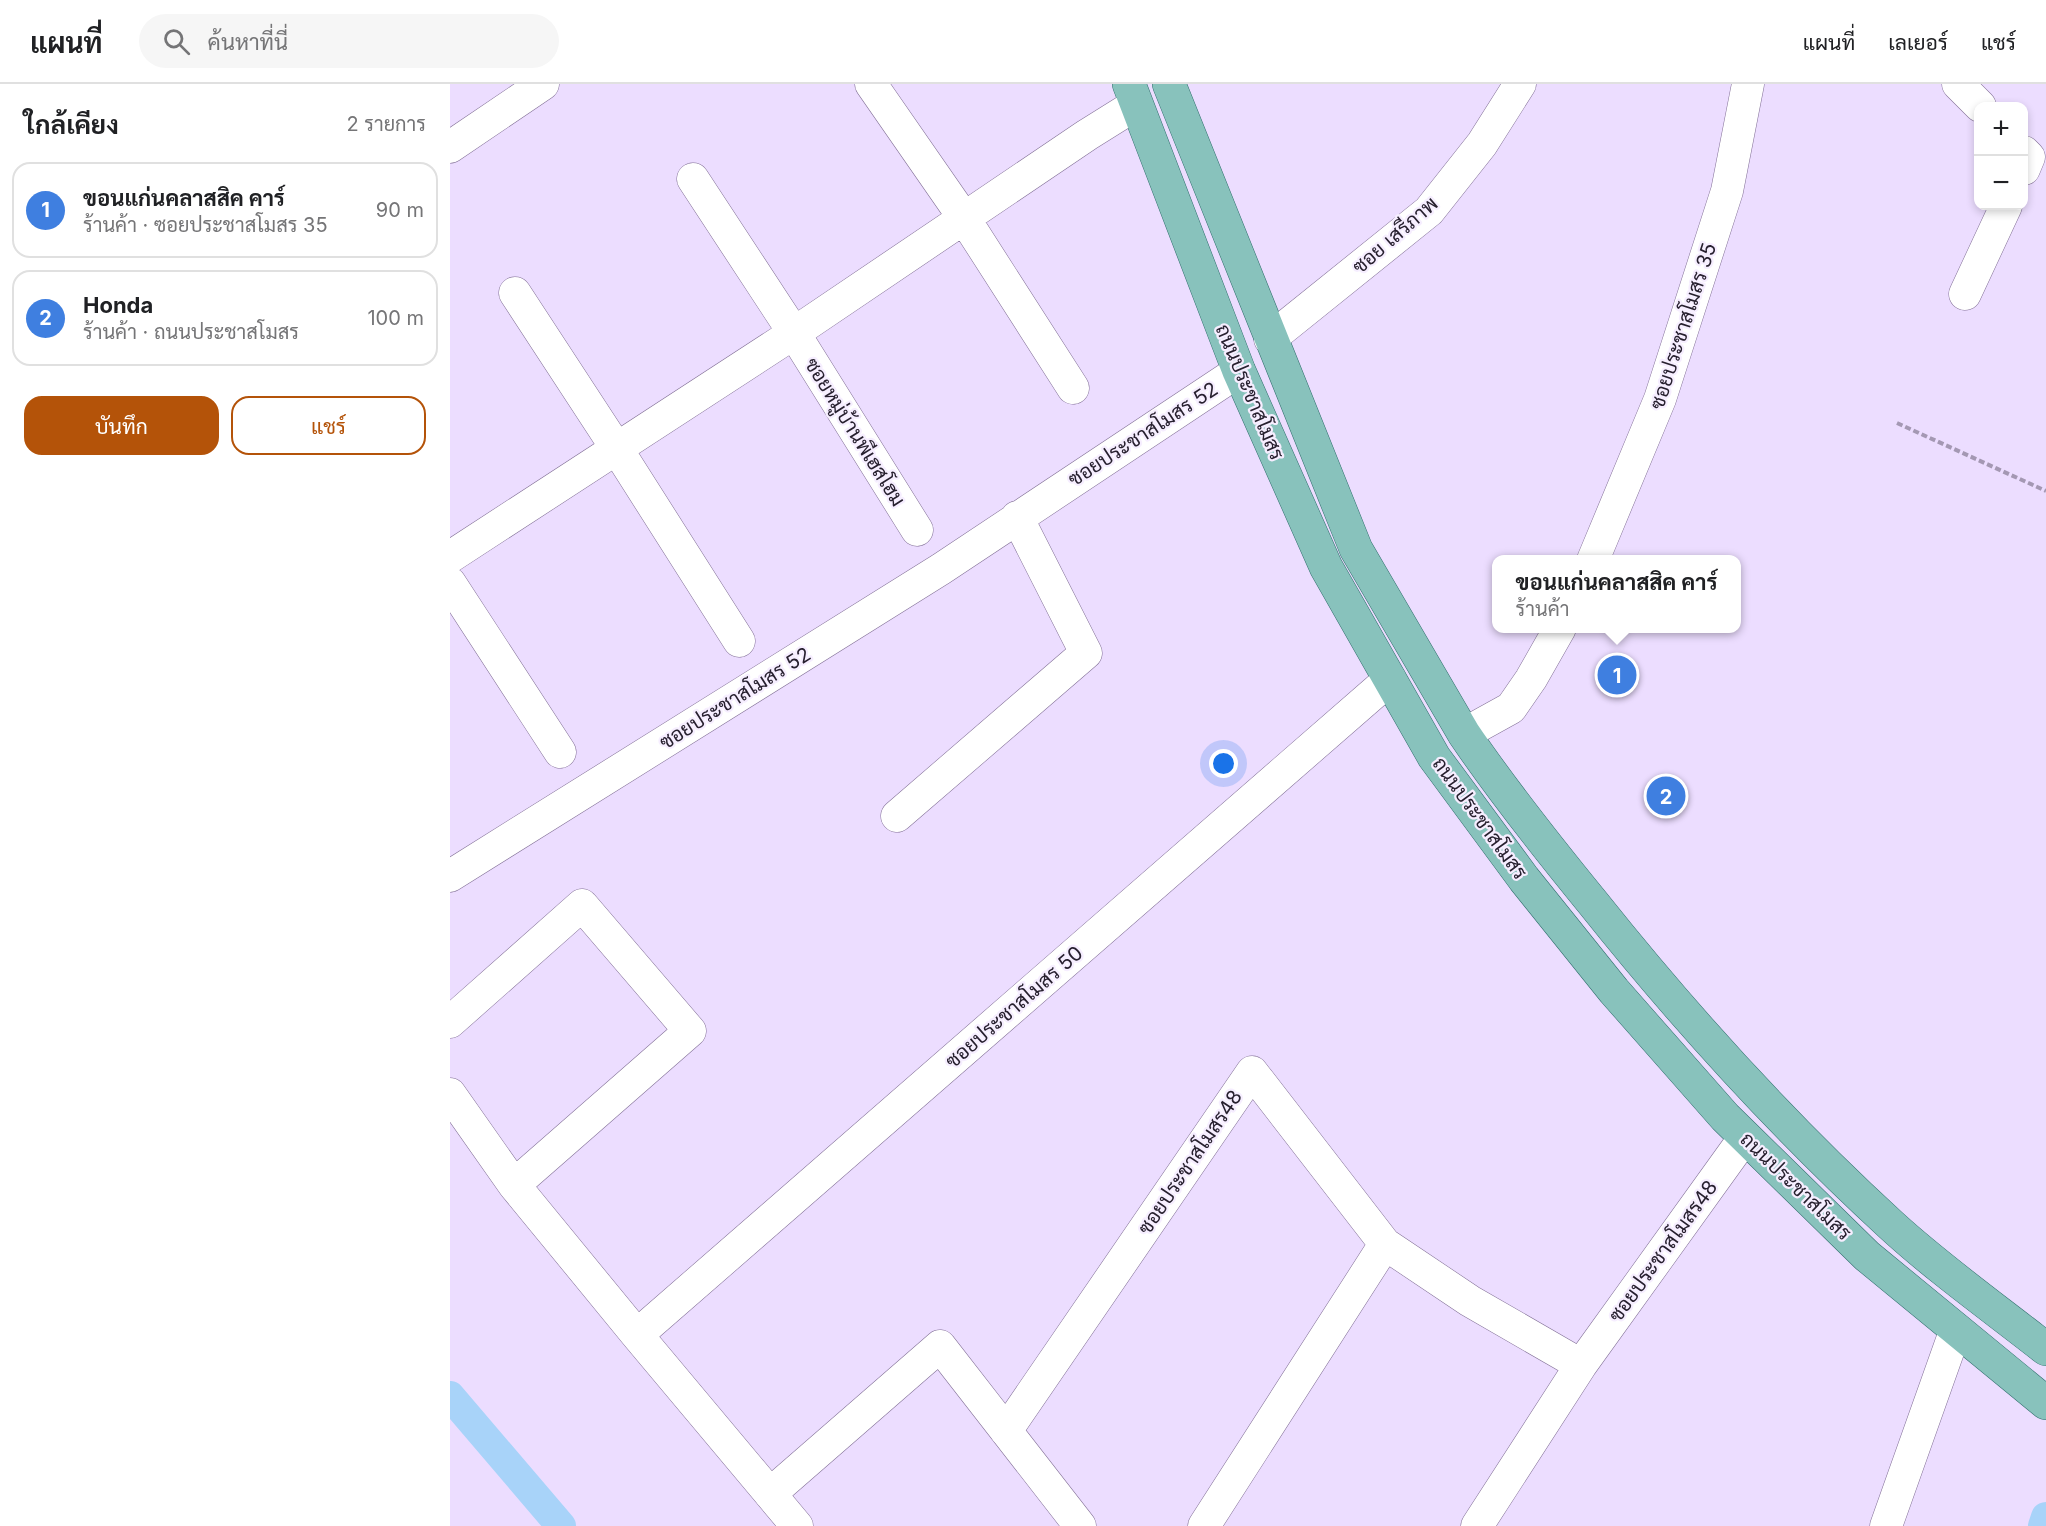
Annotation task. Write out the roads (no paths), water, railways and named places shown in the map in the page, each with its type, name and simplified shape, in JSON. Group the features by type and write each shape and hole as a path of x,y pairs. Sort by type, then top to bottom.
{"main road":[{"name":"ถนนประชาสโมสร","path":"1169,84 1356,549 1464,734 1551,852 1618,936 1752,1089 1892,1226 2046,1349"},
{"name":"ถนนประชาสโมสร","path":"1132,94 1239,371 1326,567 1434,757 1524,879 1614,991 1725,1117 1868,1256 2046,1403"}],"street":[{"path":"450,147 543,84"},
{"path":"871,84 964,218 1074,388"},
{"name":"ซอย เสรีภาพ","path":"1270,339 1429,211 1482,144 1520,84"},
{"name":"ซอยประชาสโมสร 35","path":"1595,555 1660,399 1727,191 1748,84"},
{"path":"1958,84 1976,102"},
{"path":"450,557 794,333 964,218 1132,94"},
{"name":"ซอยหมู่บ้านพีเฮสโฮม","path":"693,179 794,333 917,530"},
{"path":"1965,294 2004,210"},
{"path":"515,293 617,448 739,641"},
{"name":"ซอยประชาสโมสร 52","path":"450,876 941,569 1017,516 1239,371"},
{"path":"897,816 1086,653 1017,516"},
{"path":"450,583 560,752"},
{"path":"1464,734 1511,708 1531,679 1557,633"},
{"name":"ซอยประชาสโมสร 50","path":"637,1335 1390,679"},
{"path":"450,1022 582,905 690,1031 514,1185"},
{"name":"ซอยประชาสโมสร48","path":"1006,1431 1252,1072 1385,1244 1470,1301 1581,1365"},
{"path":"450,1094 514,1185 797,1526"},
{"name":"ซอยประชาสโมสร48","path":"1477,1526 1581,1365 1745,1137"},
{"path":"1204,1526 1385,1244"},
{"path":"1886,1526 1956,1329"},
{"path":"770,1494 940,1346 1080,1526"}],"waterway":[{"path":"450,1396 561,1526"},
{"path":"2043,1526 2046,1517"}],"place":[{"name":"ขอนแก่นคลาสสิค คาร์","path":"1617,675"},
{"name":"Honda","path":"1666,796"}]}
